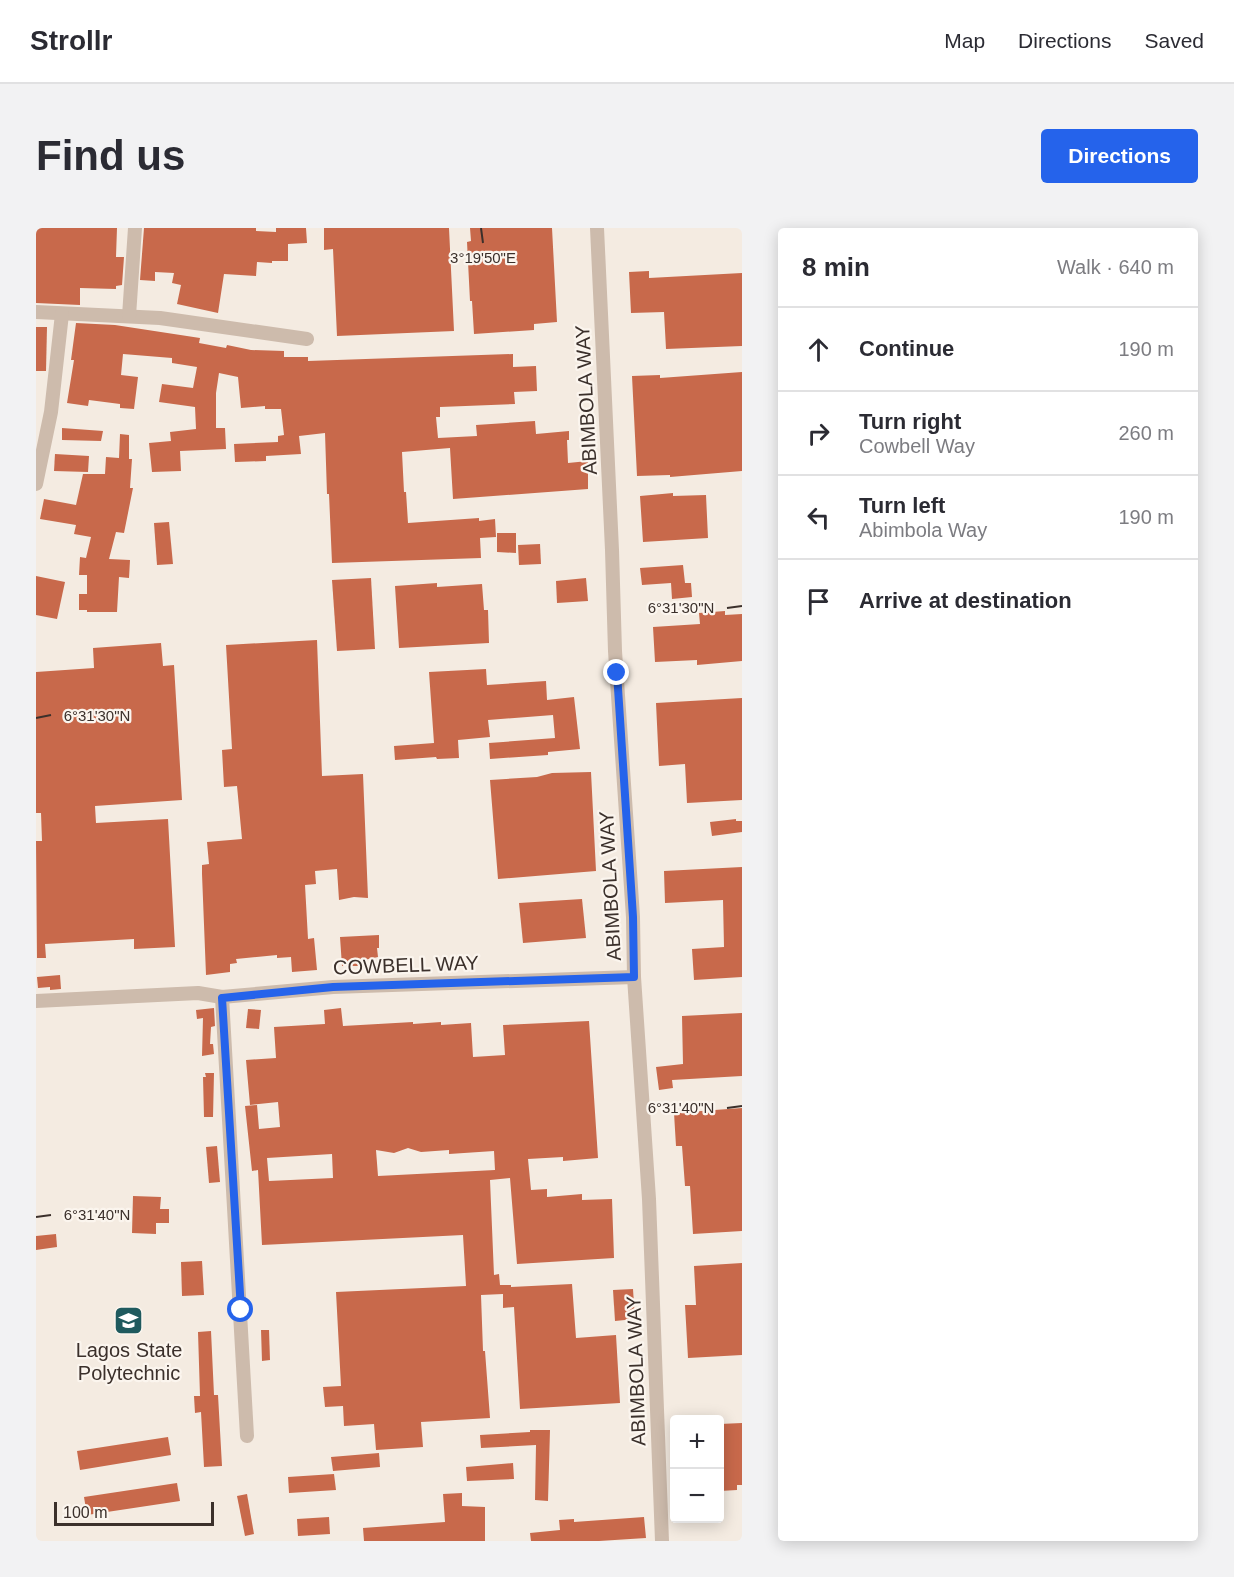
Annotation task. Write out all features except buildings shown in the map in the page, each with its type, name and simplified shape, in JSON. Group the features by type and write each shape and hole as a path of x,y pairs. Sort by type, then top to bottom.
{"street":[{"path":"129,316 135,228"},
{"name":"ABIMBOLA WAY","path":"597,228 615,651 649,1199 662,1541"},
{"path":"36,312 160,318 307,339"},
{"path":"36,484 51,412 62,314"},
{"name":"COWBELL WAY","path":"36,1001 198,993 222,998 333,987 634,977"},
{"path":"222,998 247,1436"}],"place":[{"name":"Lagos State Polytechnic","path":"129,1320"}],"route":[{"path":"241,1310 222,998 333,987 634,977 633,917 617,673"}]}
